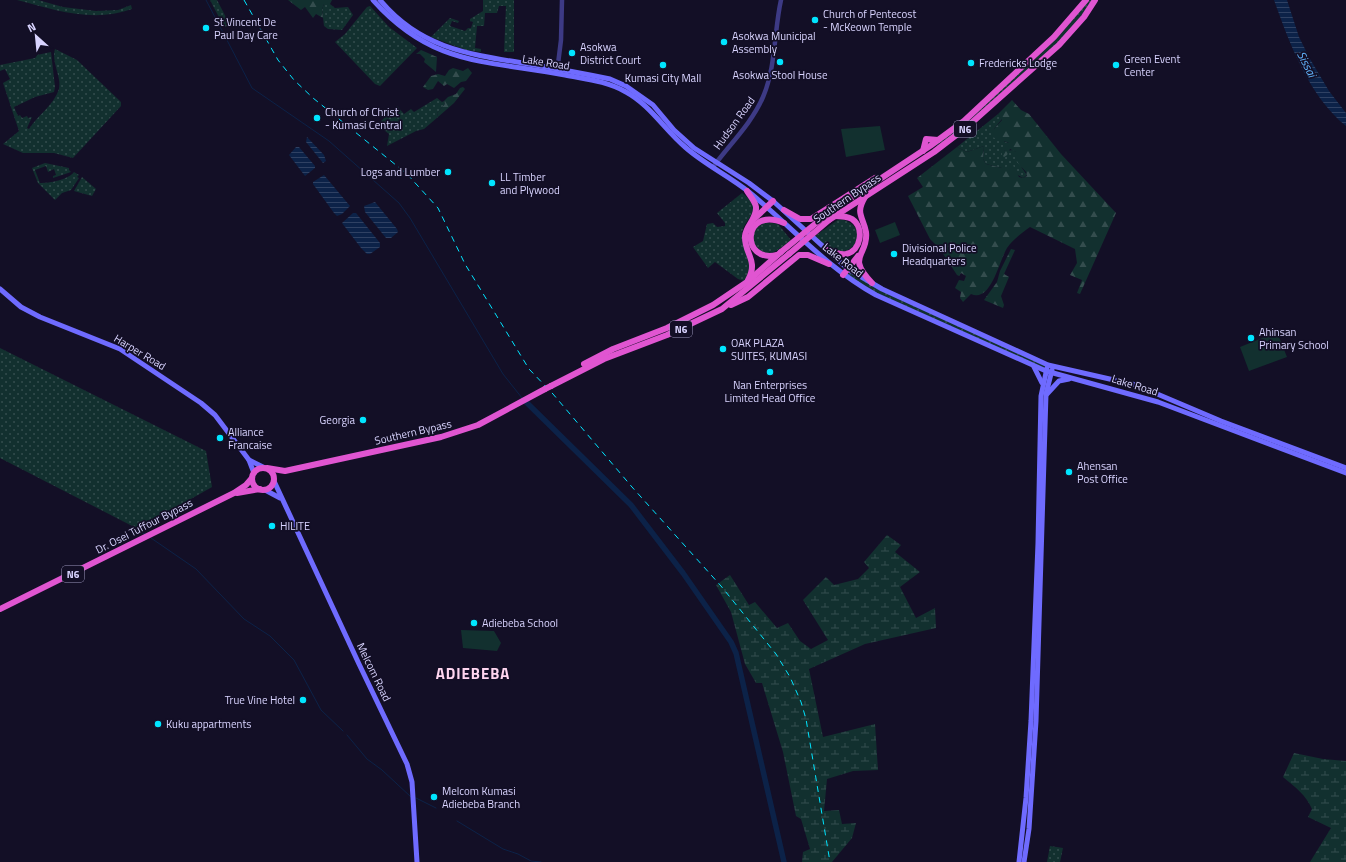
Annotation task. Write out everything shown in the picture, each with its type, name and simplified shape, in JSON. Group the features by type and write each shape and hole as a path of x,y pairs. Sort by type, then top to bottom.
{"highway":[{"name":"Southern Bypass","path":"266,468 285,471 436,439 473,427 602,357 688,319 718,302 747,282 832,210 922,152 964,121 1054,37 1086,0"},
{"name":"Southern Bypass","path":"602,357 668,335 722,309 831,218 934,152 968,126 1059,45 1084,17 1096,0"},
{"path":"784,210 800,219 810,218 872,179 884,176"},
{"path":"747,191 756,206 754,219"},
{"path":"866,196 859,210 866,236 859,256 859,266 862,273 872,283"},
{"path":"747,282 752,272 753,264 746,243 745,233 754,219 773,201"},
{"path":"828,250 845,254 855,250 860,239 860,230 856,222 848,217 831,218"},
{"path":"780,253 766,256 758,252 752,246 750,235 753,227 762,220 775,220 784,223"},
{"path":"722,309 748,297 799,255 808,255 829,264"},
{"path":"843,275 859,256"},
{"path":"266,468 274,474 274,480"},
{"name":"N6","path":"253,475 258,469 266,468"},
{"name":"Southern Bypass","path":"274,480 285,471"},
{"path":"253,475 254,485 263,490"},
{"name":"Dr. Osei Tuffour Bypass","path":"0,609 234,493 246,485 253,475"},
{"name":"N6","path":"263,490 271,487 274,480"},
{"name":"Dr. Osei Tuffour Bypass","path":"234,493 263,490"}],"main road":[{"name":"Lake Road","path":"373,0 403,29 424,43 438,50 469,59 610,79 626,86 653,105 684,140 784,210 848,269 872,283 921,307 1051,366 1136,385 1221,421 1346,468"},
{"name":"Lake Road","path":"380,0 399,19 412,29 427,39 446,48 558,71 597,81 625,91 649,108 683,146 747,191 843,275 876,295 1048,372 1158,402 1346,473"},
{"name":"Harper Road","path":"0,289 21,307 40,317 120,349 193,397 215,415 249,460 253,475"},
{"path":"1034,366 1042,384"},
{"path":"1019,862 1026,798 1031,721 1038,543 1041,396 1042,384 1051,366"},
{"path":"1024,862 1029,829 1036,721 1046,394 1048,372"},
{"path":"1046,394 1059,381 1072,379"},
{"name":"Harper Road","path":"249,460 266,468"},
{"name":"Melcom Road","path":"274,480 359,664 405,758 412,782 417,862"},
{"path":"263,490 281,498"}],"street":[{"path":"558,71 562,40 562,0"},
{"name":"Hudson Road","path":"713,167 749,121 763,98 770,75 781,0"}],"green space":[{"path":"17,0 38,0 63,7 96,11 118,10 131,5 132,9 103,15 74,14"},
{"path":"210,0 217,0 230,25 224,27"},
{"path":"288,0 332,0 330,4 324,4 322,9 323,18 316,14 313,18 305,7 301,10"},
{"path":"483,0 514,0 514,52 504,52 506,6 499,6 497,13 485,13 484,26 477,26 475,48 481,49 481,52 466,50 431,37 450,18 459,21 458,23 452,21 450,26 465,31 468,28 471,28 473,22 470,21 470,19 483,11"},
{"path":"1087,0 1093,0 1073,26 1051,49 971,119 937,146 936,144 1009,80"},
{"path":"324,4 330,4 335,8 348,7 353,15 342,30 328,29 324,26 322,9"},
{"path":"370,6 389,27 417,48 380,86 375,84 335,42 345,34 367,7"},
{"path":"55,49 77,60 121,102 121,106 73,158 54,153 23,153 3,144 19,131 3,83 10,79 5,69 0,71 0,65 35,58 37,55 51,52 55,87 54,92 35,97 14,107 18,116 20,115 22,118 27,116 28,118 32,117 27,128 29,129 57,95 59,89 60,84 54,59"},
{"path":"421,50 437,57 436,72 424,62 425,59 420,54 416,54"},
{"path":"453,68 463,71 468,68 472,73 466,81 461,82 454,88 447,84 444,86 438,81 433,89 428,90 423,87 431,76 438,74 445,76 449,70"},
{"path":"463,87 465,89 454,103 438,117 437,113 445,104 444,101 448,97 456,94 460,88"},
{"path":"437,98 442,102 444,101 445,104 437,113 438,117 424,129 416,131 387,146 389,134 380,127 379,123 397,106 404,114 411,109 414,112"},
{"path":"1012,100 1021,110 1029,114 1061,154 1116,213 1080,294 1077,293 1082,280 1070,275 1077,263 1075,249 1030,227 1009,245 989,287 978,295 971,294 963,302 960,298 961,292 955,288 959,280 964,281 966,276 961,273 959,276 957,275 940,249 930,239 908,196 923,187 917,178 957,147 967,152 984,146 983,159 986,164 1002,168 1013,165 1019,177 1023,178 1027,176 1026,172 1016,161 1016,152 1010,149 1007,155 1004,157 1002,155 1002,152 1005,150 1002,147 1009,146 1009,143 992,137 993,130 1002,120 998,114"},
{"path":"998,114 1002,119 993,130 1005,142 1009,143 1009,146 1004,151 1013,150 1016,152 1022,168 1027,175 1023,178 1016,174 1014,168 1002,168 986,164 983,159 984,146 967,152 957,147"},
{"path":"880,126 885,150 846,157 841,129"},
{"path":"45,163 69,168 71,172 53,178 53,176 56,175 54,169 48,172 46,166 35,170 40,183 54,182 68,177 74,172 79,175 77,177 79,178 71,190 62,193 55,200 38,183 32,168"},
{"path":"82,177 96,189 92,196 74,191"},
{"path":"742,193 753,205 753,210 745,224 742,236 750,263 748,274 744,281 738,279 715,262 708,268 693,247 703,241 707,224 713,223 717,227 725,226 725,223 717,213"},
{"path":"839,219 849,222 855,228 857,234 853,247 847,250 839,251 829,248 815,236"},
{"path":"765,222 778,224 791,240 777,251 768,253 759,249 754,244 754,230"},
{"path":"895,222 900,235 880,243 875,230"},
{"path":"1011,249 1015,250 1004,274 1009,277 1001,296 1004,305 1003,308 984,300 997,282 1000,271"},
{"path":"848,270 905,302 1044,364 1045,367 1044,368 875,292 845,274"},
{"path":"1277,332 1287,357 1249,371 1240,347"},
{"path":"0,348 206,451 212,487 138,529 0,458"},
{"path":"887,535 901,545 895,552 920,572 900,587 916,618 935,608 936,628 865,644 809,669 823,737 875,724 878,770 853,771 827,779 824,811 839,810 842,824 856,823 852,838 832,862 802,862 803,852 810,849 801,819 796,816 783,752 762,683 756,683 745,664 731,612 716,585 730,575 749,605 755,602 777,628 788,623 800,641 811,649 828,640 803,600 826,577 834,585 858,579 869,568 864,562"},
{"path":"461,630 494,631 501,643 497,651 463,648"},
{"path":"1294,753 1323,759 1346,761 1346,862 1310,862 1331,828 1308,817 1312,809 1310,804 1300,792 1283,777"},
{"path":"1050,846 1063,848 1060,862 1047,862"}],"water":[{"name":"Sissai","path":"1274,0 1287,0 1299,37 1310,59 1329,91 1346,113 1346,126 1321,100 1311,85 1294,52"},
{"path":"307,137 324,155 326,161 323,163 306,142"},
{"path":"296,147 299,147 315,166 315,168 305,176 289,155"},
{"path":"324,175 350,206 342,214 337,216 313,184 313,182"},
{"path":"375,202 397,229 398,232 391,238 386,238 365,212 364,206"},
{"path":"353,213 356,213 380,243 380,247 370,254 367,254 361,248 342,223"}],"waterway":[{"path":"206,0 252,88 329,141 399,203 410,218 503,374 522,398"},
{"path":"524,400 631,505 683,573 731,642 736,653 784,862"},
{"path":"131,527 145,534"},
{"path":"151,538 196,569 244,619 270,636 294,660 321,710 343,731"},
{"path":"347,735 367,759 382,770 411,797"},
{"path":"416,798 436,808"},
{"path":"457,821 503,849 518,854 531,861 541,862"}],"railway":[{"path":"244,0 278,60 294,80 313,98 407,174 438,208 465,264 529,369 553,394 632,487 721,586 776,654 790,677 801,702 806,719 830,862"}],"place":[{"name":"Church of Pentecost - McKeown Temple","path":"815,20"},
{"name":"St Vincent De Paul Day Care","path":"206,28"},
{"name":"Asokwa Municipal Assembly","path":"724,42"},
{"name":"Asokwa District Court","path":"572,53"},
{"name":"Asokwa Stool House","path":"780,62"},
{"name":"Fredericks Lodge","path":"971,63"},
{"name":"Kumasi City Mall","path":"663,65"},
{"name":"Green Event Center","path":"1116,65"},
{"name":"Church of Christ - Kumasi Central","path":"317,118"},
{"name":"Logs and Lumber","path":"448,172"},
{"name":"LL Timber and Plywood","path":"492,183"},
{"name":"Divisional Police Headquarters","path":"894,254"},
{"name":"Ahinsan Primary School","path":"1251,338"},
{"name":"OAK PLAZA SUITES, KUMASI","path":"723,349"},
{"name":"Nan Enterprises Limited Head Office","path":"770,372"},
{"name":"Georgia","path":"363,420"},
{"name":"Alliance Francaise","path":"220,438"},
{"name":"Ahensan Post Office","path":"1069,472"},
{"name":"HILITE","path":"272,526"},
{"name":"Adiebeba School","path":"474,623"},
{"name":"True Vine Hotel","path":"303,700"},
{"name":"Kuku appartments","path":"158,724"},
{"name":"Melcom Kumasi Adiebeba Branch","path":"434,797"}],"district":[{"name":"ADIEBEBA","path":"473,673"}]}
